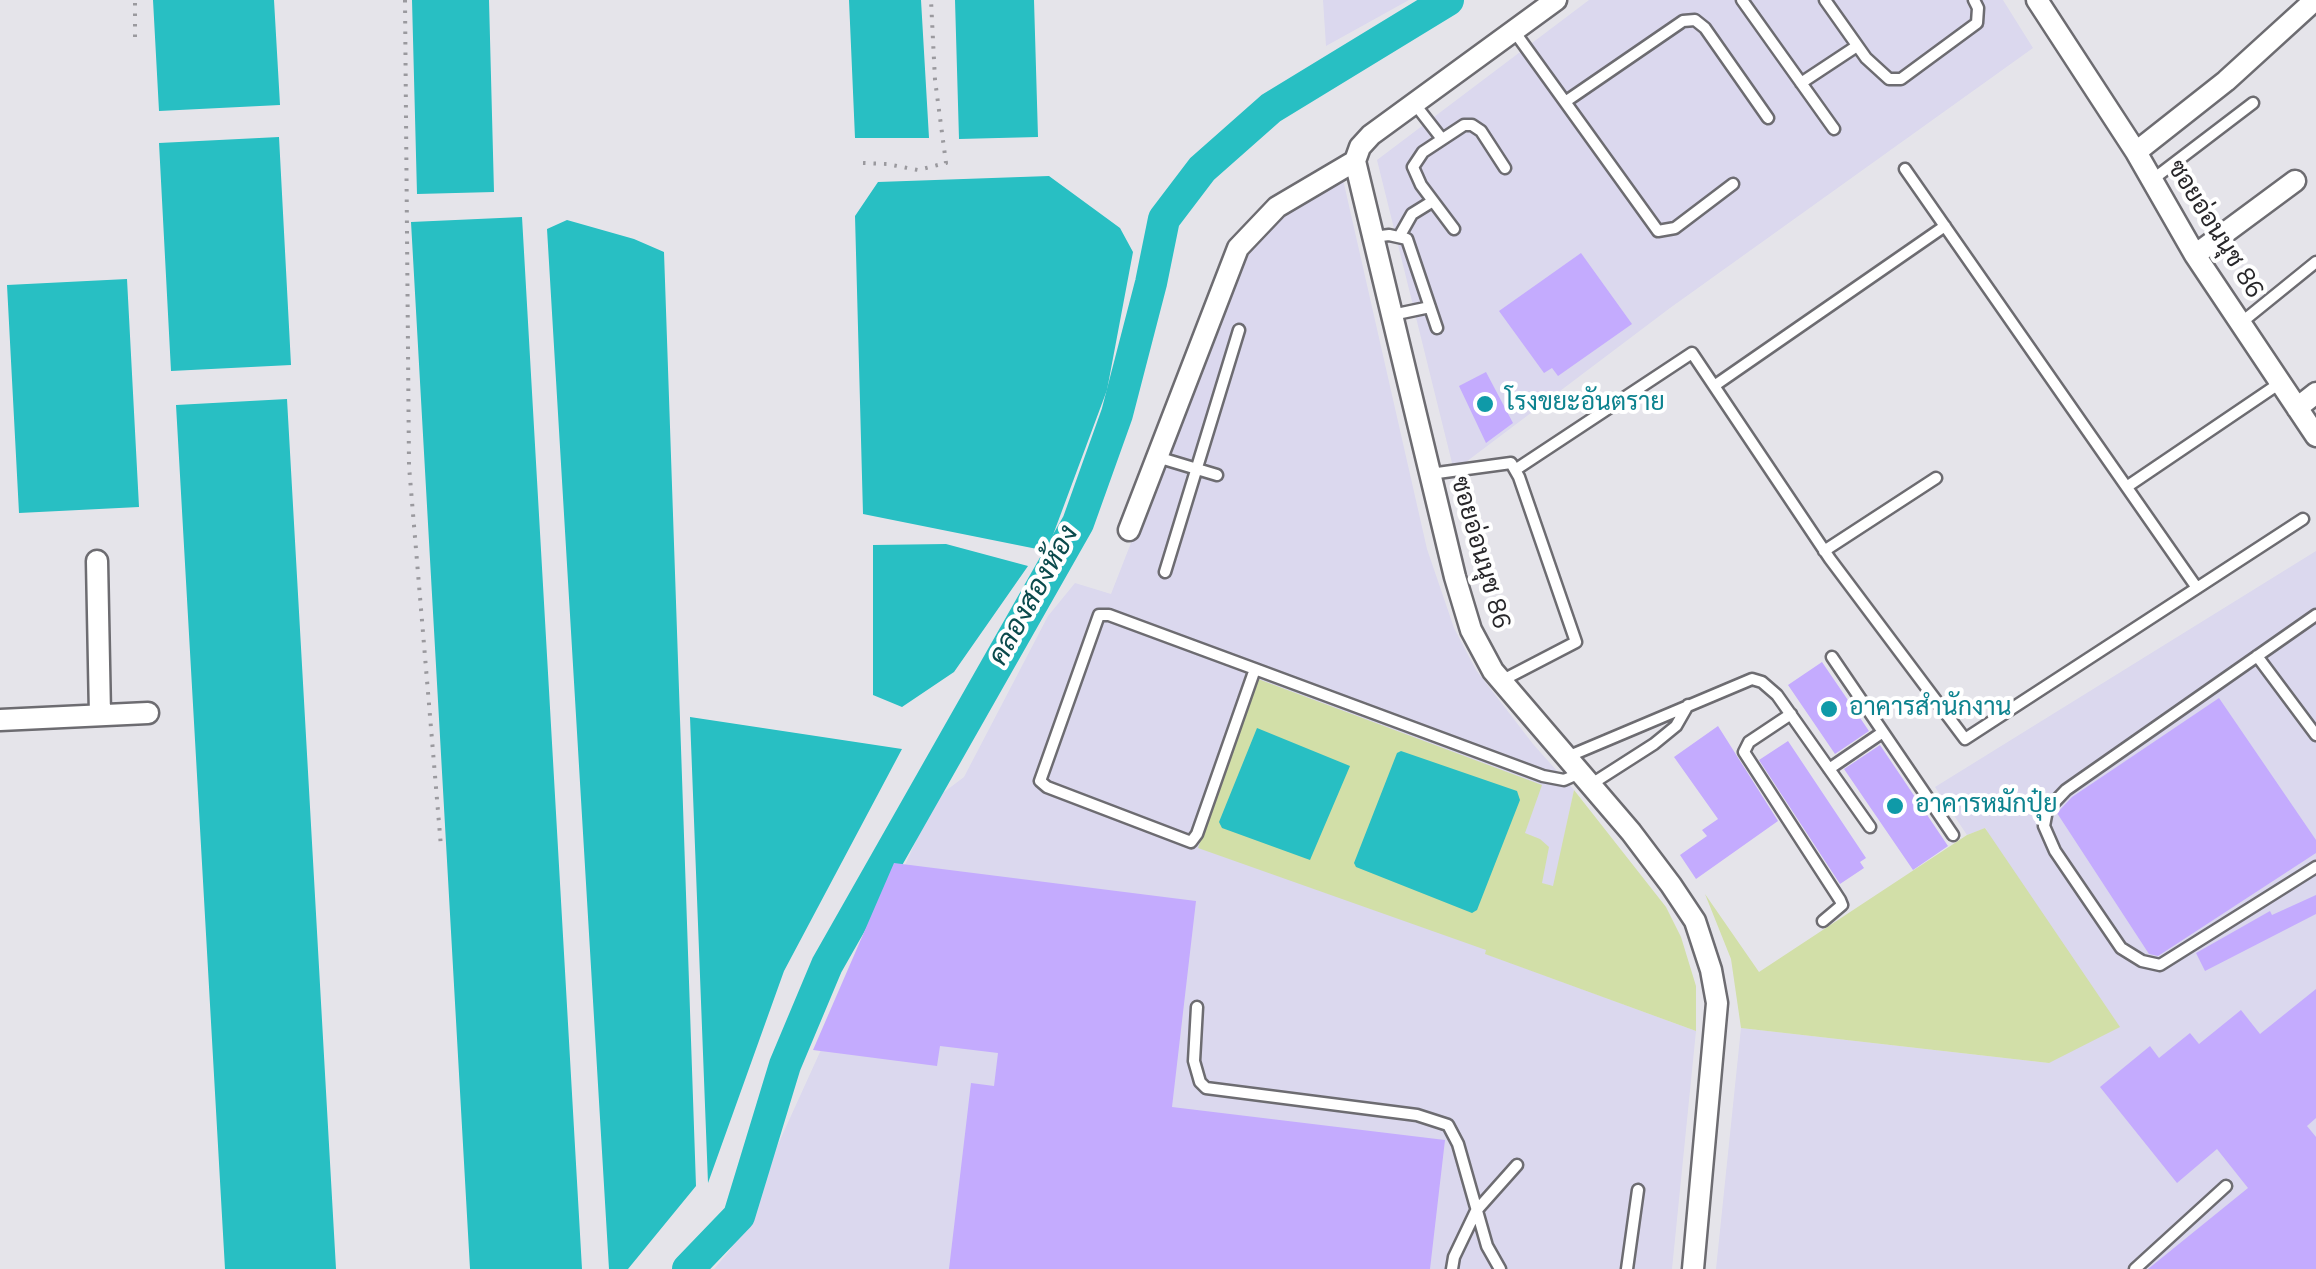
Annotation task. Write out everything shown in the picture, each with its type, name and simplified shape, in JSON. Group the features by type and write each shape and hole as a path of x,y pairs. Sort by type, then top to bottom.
{"street":[{"path":"1129,530 1238,248 1277,207 1355,161 1360,147 1371,135 1556,0"},
{"name":"ซอยอ่อนนุช 86","path":"2037,0 2136,152 2195,255 2316,436"},
{"path":"2136,152 2226,81 2315,0"},
{"name":"ซอยอ่อนนุช 86","path":"1355,161 1472,630 1501,682 1671,885 1694,922 1710,970 1717,1002 1692,1269"},
{"path":"2195,255 2294,181"},
{"path":"2297,408 2316,394"},
{"path":"97,561 100,715"},
{"path":"0,720 148,712"}],"lane":[{"path":"1742,0 1834,129"},
{"path":"1825,0 1857,46 1889,79 1902,79 1977,23 1974,0"},
{"path":"1566,102 1683,20 1695,20 1706,28 1768,118"},
{"path":"1514,31 1658,230 1675,228 1733,184"},
{"path":"1800,82 1857,46"},
{"path":"1414,103 1442,139"},
{"path":"2152,181 2253,103"},
{"path":"1454,228 1413,168 1423,152 1472,125 1505,168"},
{"path":"1905,169 2197,588"},
{"path":"1400,238 1412,214 1433,201"},
{"path":"1714,386 1945,226"},
{"path":"1372,237 1407,239 1436,328"},
{"path":"2242,322 2316,262"},
{"path":"1392,315 1430,307"},
{"path":"1165,572 1239,330"},
{"path":"1516,470 1692,353 1824,551 1965,740 2303,519"},
{"path":"2128,486 2281,382"},
{"path":"1157,457 1217,474"},
{"path":"1430,474 1511,463 1576,642 1501,682"},
{"path":"1824,551 1936,478"},
{"path":"1255,669 1191,842 1040,782 1099,615 1109,615 1255,669 1543,776 1564,780 1689,704 1752,679 1769,687 1791,714 1870,827"},
{"path":"2316,615 2066,790 2046,810 2044,826 2055,851 2121,948 2142,962 2160,965 2316,867"},
{"path":"1832,656 1953,835"},
{"path":"2257,656 2316,736"},
{"path":"1579,772 1654,744 1676,726 1689,704"},
{"path":"1791,714 1749,742 1744,752 1842,904 1823,921"},
{"path":"1829,769 1883,732"},
{"path":"1197,1007 1194,1061 1200,1082 1206,1088 1417,1115 1448,1125 1458,1144 1487,1246 1500,1269"},
{"path":"1452,1269 1476,1211 1516,1165"},
{"path":"2135,1269 2226,1186"},
{"path":"1627,1269 1638,1190"}],"path":[{"path":"135,0 135,36"},
{"path":"405,0 408,466 441,847"},
{"path":"864,164 926,170 946,163 934,80 931,0"}],"shaded area":[{"path":"1323,0 1409,0 1326,46"},
{"path":"1589,0 2003,0 2033,48 1670,308 1454,471 1377,160"},
{"path":"1342,175 1427,549 1454,628 1476,670 1574,790 1554,887 1513,874 1486,954 1696,1031 1672,1269 714,1269 730,1250 935,799 964,777 1048,616 1075,583 1111,594 1243,256 1273,222 1331,178"},
{"path":"2316,551 2316,1269 1716,1269 1741,1028 2049,1063 1986,828 1967,835 1935,787"}],"green space":[{"path":"1258,679 1542,785 1525,833 1549,847 1542,883 1553,886 1574,790 1666,907 1681,937 1696,986 1696,1031 1485,954 1486,950 1198,848"},
{"path":"1985,828 2120,1027 2049,1063 1741,1028 1731,959 1705,894 1759,972 1967,835"}],"water":[{"path":"153,0 274,0 280,105 159,111"},
{"path":"412,0 489,0 494,192 417,194"},
{"path":"849,0 921,0 929,138 855,138"},
{"path":"955,0 1034,0 1038,137 959,139"},
{"path":"279,137 291,365 171,371 159,143"},
{"path":"1049,176 1120,228 1133,252 1107,390 1047,551 863,514 855,216 878,182"},
{"path":"522,217 582,1269 470,1269 411,222"},
{"path":"567,220 664,252 696,1186 628,1269 609,1269 547,229"},
{"path":"127,279 139,507 19,513 7,285"},
{"path":"287,399 336,1269 225,1269 176,405"},
{"path":"946,544 1028,566 954,672 902,707 873,695 873,545"},
{"path":"690,717 902,749 784,971 708,1183"},
{"path":"1257,728 1350,766 1310,860 1222,828 1219,822"},
{"path":"1401,751 1517,791 1520,800 1477,910 1472,913 1354,863"}],"building":[{"path":"1581,253 1632,324 1558,376 1552,368 1544,373 1499,311"},
{"name":"โรงขยะอันตราย","path":"1486,372 1513,423 1486,443 1459,386"},
{"name":"อาคารสำนักงาน","path":"1822,662 1869,731 1835,754 1788,685"},
{"path":"2219,698 2316,840 2316,853 2158,956 2149,954 2057,813 2072,797"},
{"path":"1718,726 1778,821 1696,879 1680,855 1707,836 1702,830 1718,819 1674,757"},
{"path":"1788,741 1866,858 1860,862 1864,868 1840,884 1759,760"},
{"name":"อาคารหมักปุ๋ย","path":"1880,745 1948,846 1913,870 1844,769"},
{"path":"894,863 1196,901 1172,1107 1445,1140 1430,1269 949,1269 971,1083 994,1086 998,1053 940,1046 937,1066 813,1050"},
{"path":"2316,895 2316,914 2205,971 2196,953 2270,911 2272,915"},
{"path":"2316,989 2316,1118 2307,1126 2316,1137 2316,1269 2148,1269 2248,1188 2217,1149 2177,1183 2100,1087 2150,1046 2159,1058 2190,1033 2199,1044 2241,1010 2260,1034"}],"waterway":[{"name":"คลองสองห้อง","path":"688,1269 739,1216 785,1065 827,965 1078,523 1117,414 1164,219 1202,169 1271,108 1448,0"}],"place":[{"name":"โรงขยะอันตราย","path":"1485,404"},
{"name":"อาคารสำนักงาน","path":"1829,709"},
{"name":"อาคารหมักปุ๋ย","path":"1895,806"}]}
